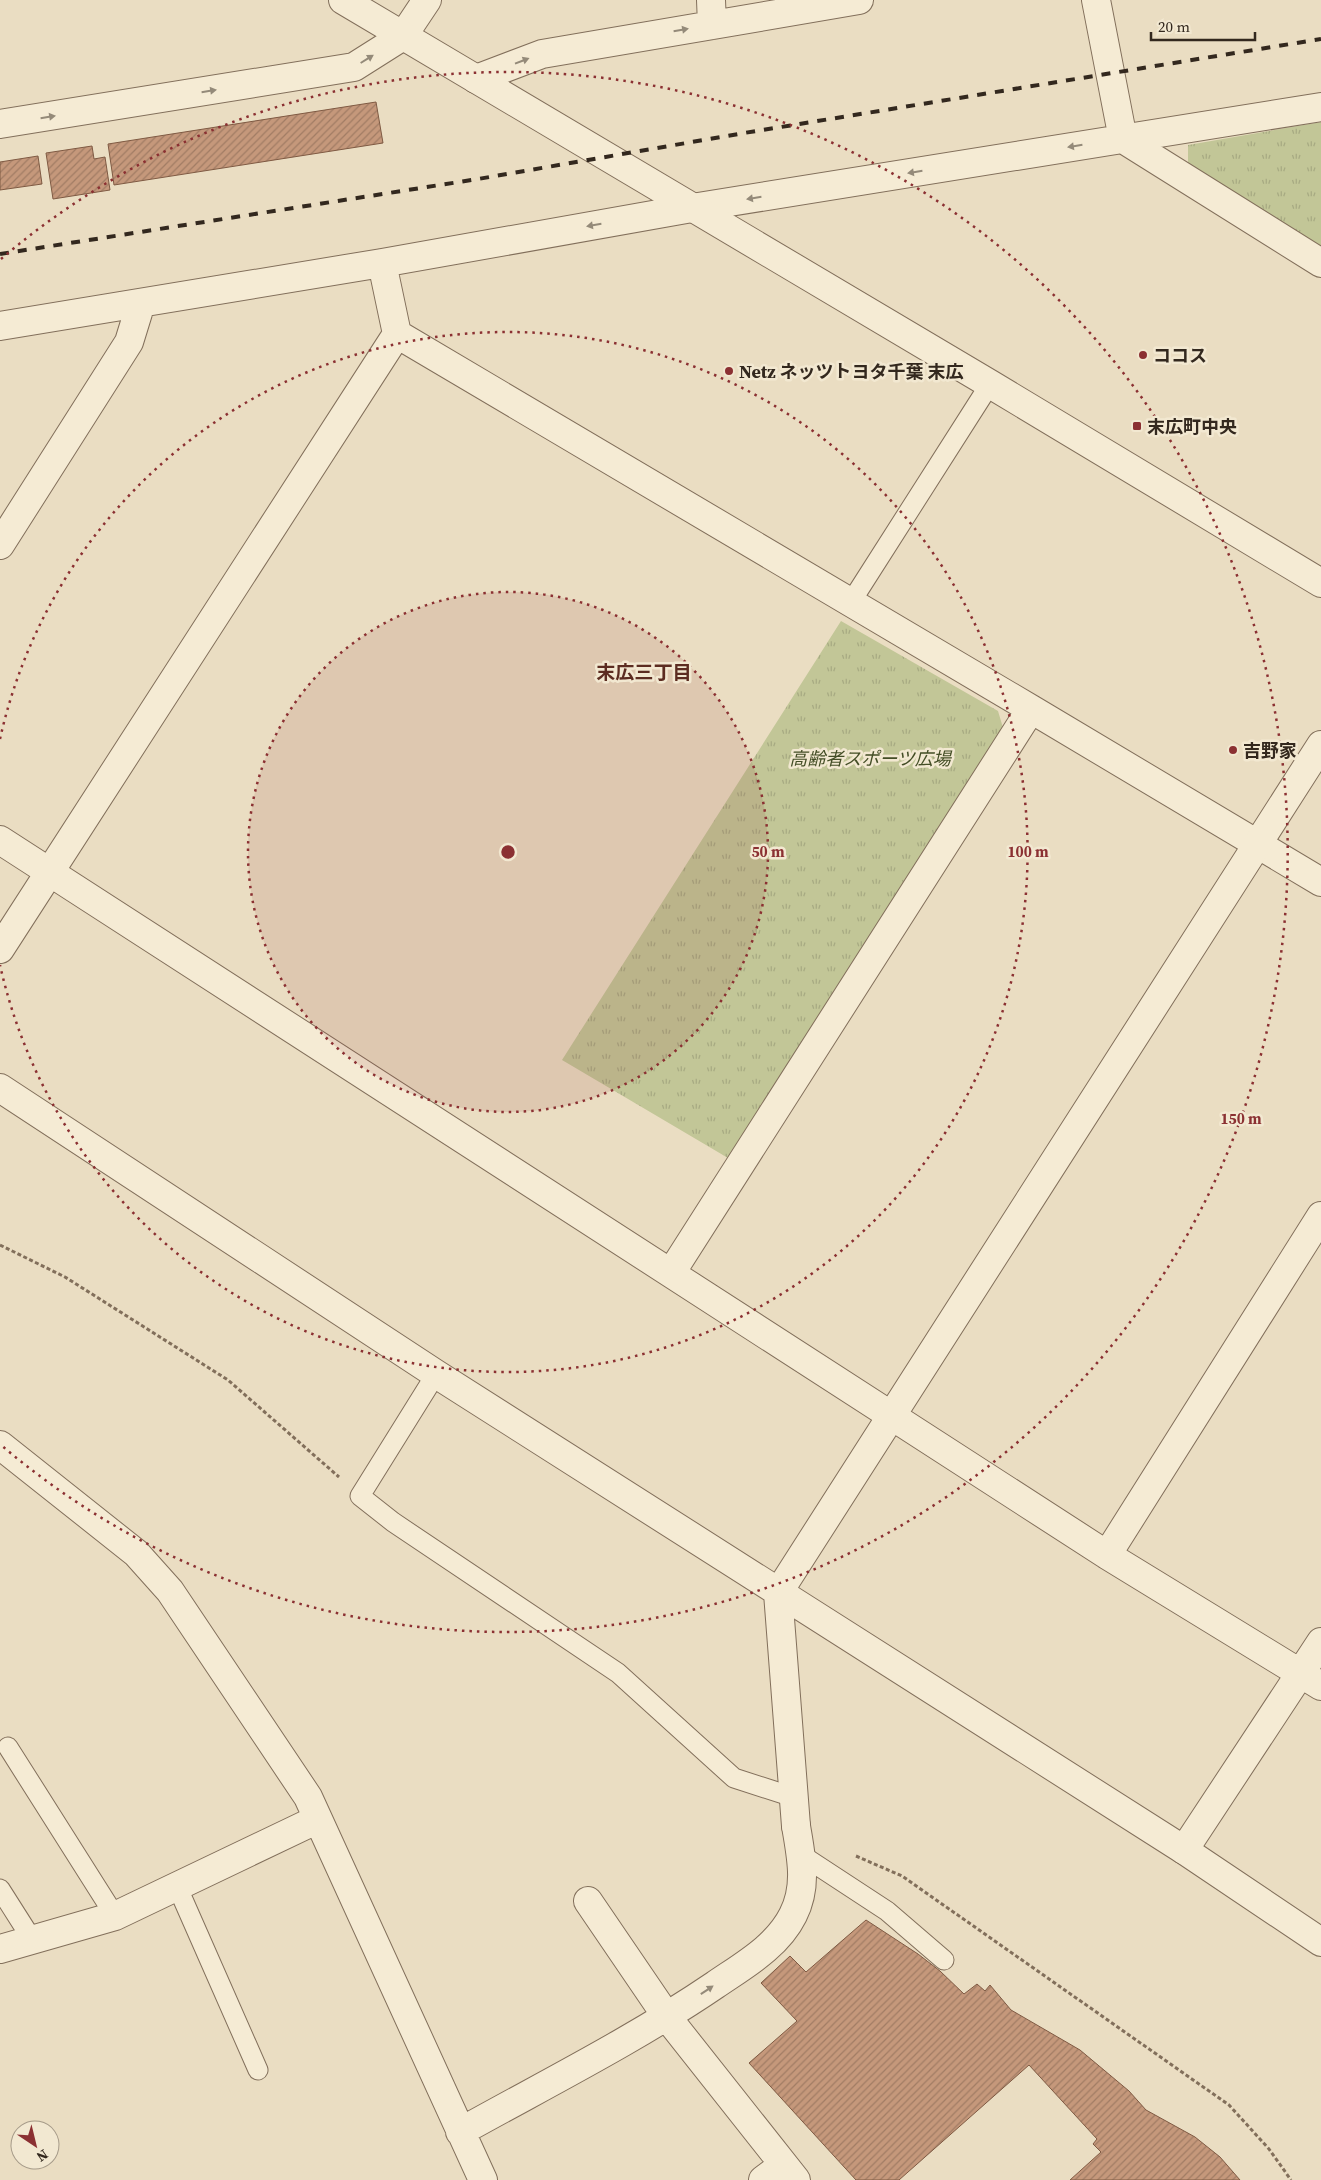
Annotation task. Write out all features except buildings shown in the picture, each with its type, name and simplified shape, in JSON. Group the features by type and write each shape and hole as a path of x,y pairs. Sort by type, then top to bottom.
{"street":[{"path":"343,0 1321,583"},
{"path":"0,124 354,67 403,36 427,0"},
{"path":"476,78 542,54 712,12 859,0"},
{"path":"1096,0 1123,138 1321,263"},
{"path":"0,326 382,263 692,208 1321,107"},
{"path":"0,948 397,334 382,263"},
{"path":"0,545 130,342 141,303"},
{"path":"397,334 1321,882"},
{"path":"671,1273 1032,709"},
{"path":"460,2132 667,2017 764,1952 783,1931 793,1915 800,1897 803,1875 793,1797 778,1592 1321,745"},
{"path":"0,840 1107,1555 1311,1680"},
{"path":"0,1088 436,1374 1184,1850 1321,1942"},
{"path":"1107,1555 1321,1216"},
{"path":"0,1445 136,1553 170,1591 308,1797 483,2180"},
{"path":"1184,1850 1311,1680 1321,1642"},
{"path":"0,1949 115,1916 318,1819"},
{"path":"588,1901 667,2017 781,2175"}],"lane":[{"path":"851,602 990,384"},
{"path":"436,1374 360,1496 393,1522 618,1673 734,1778 793,1797"},
{"path":"8,1747 115,1916"},
{"path":"800,1854 887,1911 944,1960"},
{"path":"177,1886 258,2070"},
{"path":"0,1888 33,1941"}],"path":[{"path":"0,1245 65,1278 228,1380 360,1496"},
{"path":"854,1854 902,1876 1228,2105 1269,2149 1291,2180"}],"green space":[{"path":"1321,122 1321,247 1188,165 1188,145"},
{"name":"高齢者スポーツ広場","path":"841,621 998,711 1004,731 728,1158 562,1060"}],"railway":[{"path":"0,254 478,179 744,133 1321,39"}],"place":[{"name":"ココス","path":"1143,355"},
{"name":"Netz ネッツトヨタ千葉 末広","path":"729,371"},
{"name":"末広町中央","path":"1137,426"},
{"name":"吉野家","path":"1233,750"}],"district":[{"name":"末広三丁目","path":"644,672"}]}
